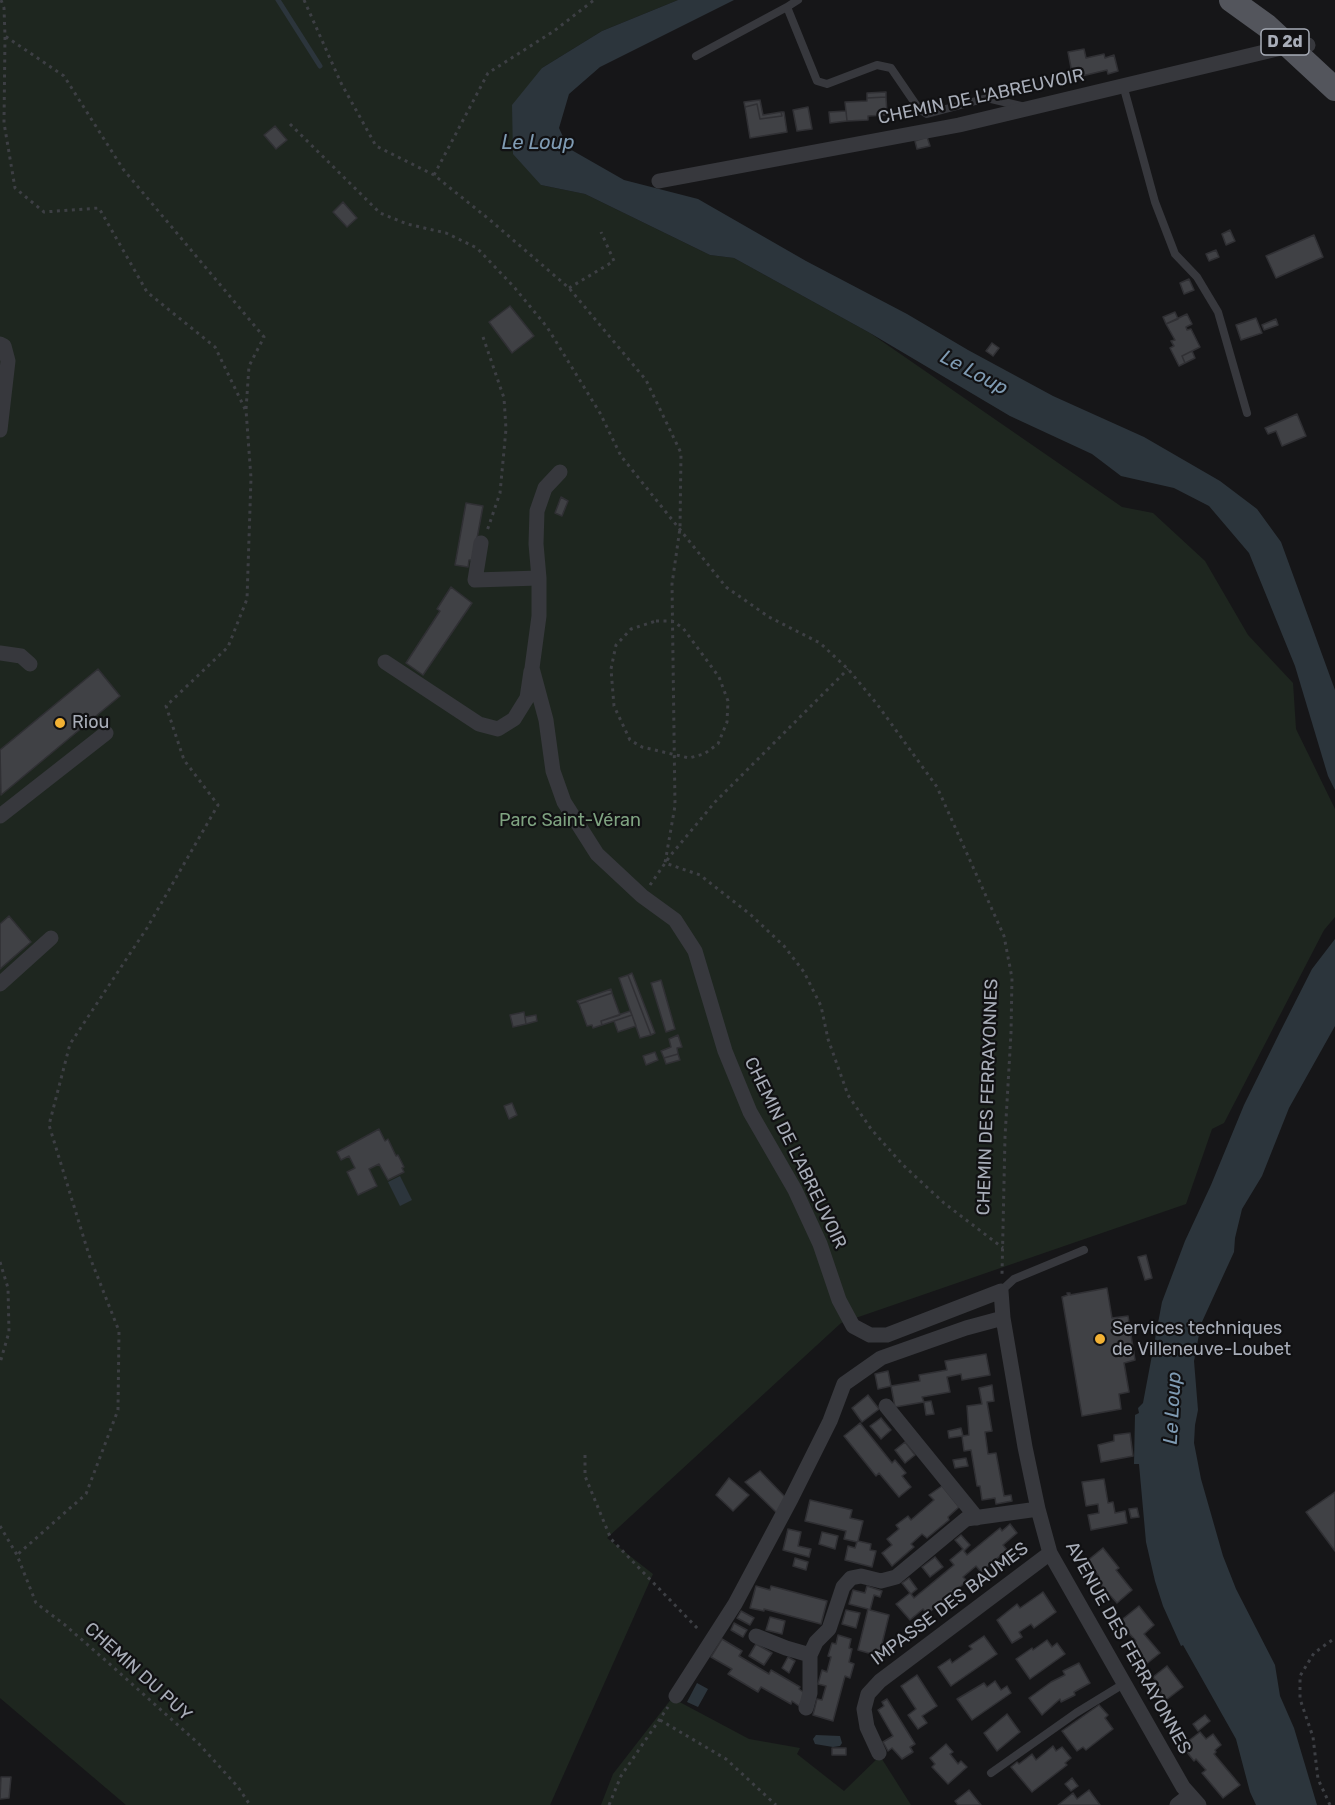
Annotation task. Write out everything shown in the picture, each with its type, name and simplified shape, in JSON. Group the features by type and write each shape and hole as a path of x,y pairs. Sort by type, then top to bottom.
{"main road":[{"name":"D 2d","path":"1231,0 1297,44"},
{"name":"D 2d","path":"1253,0 1273,14 1297,44 1333,77"}],"street":[{"name":"CHEMIN DE L'ABREUVOIR","path":"659,181 959,125 1297,44"},
{"path":"0,344 4,346 8,361 0,430"},
{"path":"385,662 479,724 498,729 514,719 527,698 539,616 537,511 545,488 560,472"},
{"path":"482,543 475,580 539,578"},
{"path":"0,653 21,656 30,664"},
{"path":"532,669 546,720 553,771 564,802 597,854 642,897"},
{"path":"0,816 106,733"},
{"name":"CHEMIN DE L'ABREUVOIR","path":"642,897 675,920 695,951 724,1051 750,1112 795,1190 820,1244 839,1300 853,1326 870,1335 887,1335 1001,1291"},
{"path":"0,984 51,938"},
{"name":"AVENUE DES FERRAYONNES","path":"1001,1291 1003,1318 1025,1447 1050,1553 1183,1787 1195,1800"},
{"path":"676,1696 735,1604 830,1421 844,1384 881,1358 966,1328 1003,1318"},
{"path":"885,1406 976,1518"},
{"path":"806,1708 810,1693 810,1655 816,1642 829,1629 843,1587 851,1578 861,1576 882,1581 896,1577 966,1519 1038,1509"},
{"name":"IMPASSE DES BAUMES","path":"879,1753 867,1727 864,1709 868,1694 880,1681 1050,1553"},
{"path":"756,1636 810,1655"},
{"path":"1177,1805 1195,1800"}],"lane":[{"path":"696,56 798,0"},
{"path":"787,7 817,81 827,84 877,65 891,68 919,109 927,114 987,98 1029,108"},
{"path":"1123,86 1155,202 1175,255 1197,277 1218,312 1247,413"},
{"path":"1001,1291 1014,1279 1084,1250"},
{"path":"991,1773 1076,1713 1125,1683"}],"path":[{"path":"1,0 4,8 5,36 4,123 15,188 44,212 99,208 147,291 215,347 246,410"},
{"path":"304,0 341,83 376,146 434,175 569,288 646,380 681,453 680,528 672,584 675,806 665,863"},
{"path":"434,175 488,73 554,31 594,0"},
{"path":"5,36 64,76 123,169 264,337 249,366 246,410 251,478 247,598 228,647 166,706 184,760 218,805 147,928 70,1044 49,1125 89,1255 119,1331 118,1410 86,1494 17,1555"},
{"name":"CHEMIN DES FERRAYONNES","path":"290,124 380,213 407,224 446,233 477,248 547,327 600,413 621,456 726,586 769,618 820,643 848,669 877,704 937,787 1004,936 1012,978 1001,1291"},
{"path":"569,288 614,261 602,232"},
{"path":"482,543 500,493 506,429 504,398 483,337"},
{"path":"656,621 672,621 683,628 719,676 728,700 727,722 718,744 704,754 689,759 674,755 642,747 630,740 614,706 611,669 616,645 631,629 656,621"},
{"path":"642,897 665,863 715,802 848,669"},
{"path":"665,863 700,875 751,915 784,946 804,972 820,1006 828,1039 848,1095 871,1129 903,1165 944,1203 1003,1248"},
{"path":"0,1262 8,1288 9,1332 0,1363"},
{"path":"585,1455 585,1476 611,1539 710,1641"},
{"name":"CHEMIN DU PUY","path":"0,1526 17,1555 36,1603 113,1666 199,1744 238,1787 250,1805"},
{"path":"1330,1805 1318,1779 1313,1737 1300,1699 1300,1676 1314,1653 1335,1638"},
{"path":"609,1805 621,1776 676,1696"},
{"path":"660,1720 726,1759 776,1805"}],"green space":[{"name":"Parc Saint-Véran","path":"0,0 678,0 602,31 542,68 541,185 585,194 710,255 734,258 870,333 1122,507 1153,513 1205,561 1248,635 1293,683 1296,729 1335,809 1335,917 1324,930 1224,1123 1212,1129 1186,1204 841,1323 607,1538 653,1574 550,1805 126,1805 0,1698"},
{"path":"672,1698 749,1739 800,1748 797,1754 844,1791 880,1756 911,1805 601,1805 613,1774"}],"water":[{"name":"Le Loup","path":"678,0 734,0 600,67 569,94 559,128 568,148 624,180 698,199 806,261 907,314 1053,396 1144,437 1220,481 1257,509 1281,542 1335,690 1335,790 1328,776 1295,666 1249,553 1209,506 1174,488 1121,476 1092,454 1010,416 870,333 734,258 710,255 585,194 541,185 513,154 512,105 542,68 602,31"},
{"name":"Le Loup","path":"1335,939 1335,1026 1289,1108 1262,1176 1242,1209 1234,1252 1201,1324 1194,1361 1198,1410 1194,1443 1201,1479 1223,1556 1236,1589 1275,1665 1280,1696 1294,1728 1317,1805 1256,1805 1250,1792 1236,1739 1183,1645 1181,1646 1163,1606 1155,1581 1146,1542 1139,1464 1134,1464 1135,1415 1139,1413 1138,1408 1143,1403 1162,1302 1185,1241 1244,1105 1280,1032 1312,969"},
{"path":"400,1176 412,1200 400,1206 388,1182"},
{"path":"697,1683 708,1689 698,1707 687,1702"},
{"path":"816,1735 840,1736 842,1743 840,1746 833,1747 815,1744 813,1739"}],"building":[{"path":"1084,49 1086,58 1104,54 1105,58 1114,55 1118,71 1108,74 1107,70 1082,76 1081,71 1072,73 1068,52"},
{"path":"886,92 886,97 867,98 867,93"},
{"path":"886,97 887,115 868,116 868,120 847,121 845,102"},
{"path":"760,100 763,115 781,112 782,116 760,119 757,104 745,107 744,102"},
{"path":"757,104 760,119 782,116 781,112 784,112 787,132 750,138 745,107"},
{"path":"808,107 812,129 797,131 793,110"},
{"path":"846,111 847,121 830,123 829,112"},
{"path":"275,126 287,140 276,149 264,135"},
{"path":"927,137 930,146 917,149 915,141"},
{"path":"343,202 357,218 347,227 333,212"},
{"path":"1230,230 1235,241 1226,245 1222,234"},
{"path":"1314,235 1323,257 1276,278 1266,256"},
{"path":"1216,250 1219,257 1209,261 1206,254"},
{"path":"1189,279 1194,290 1184,294 1180,283"},
{"path":"510,306 534,336 512,353 489,322"},
{"path":"1175,312 1178,319 1166,324 1163,317"},
{"path":"1187,314 1192,324 1186,327 1187,330 1191,329 1200,347 1182,356 1185,363 1179,366 1170,348 1174,346 1171,341 1175,340 1166,324"},
{"path":"1256,318 1262,333 1241,340 1236,325"},
{"path":"1276,319 1278,325 1264,330 1262,325"},
{"path":"992,343 999,348 993,356 986,351"},
{"path":"1192,351 1195,358 1185,363 1182,356"},
{"path":"1297,414 1306,436 1282,446 1276,431 1268,434 1265,428"},
{"path":"561,497 568,501 562,516 555,513"},
{"path":"466,503 483,506 473,560 469,560 468,567 455,565"},
{"path":"451,587 472,603 423,675 406,663 440,611 437,609"},
{"name":"Riou","path":"98,669 120,696 1,795 0,750"},
{"path":"9,916 31,942 0,969 0,924"},
{"path":"632,973 655,1033 651,1035 628,975"},
{"path":"628,975 651,1035 640,1038 619,978"},
{"path":"661,980 675,1029 666,1032 651,983"},
{"path":"611,989 612,993 579,1004 577,1001"},
{"path":"612,993 620,1015 601,1021 602,1025 593,1028 592,1025 587,1026 579,1004"},
{"path":"630,1011 632,1015 602,1025 601,1021"},
{"path":"524,1012 526,1024 513,1027 510,1015"},
{"path":"536,1015 537,1021 526,1024 525,1017"},
{"path":"632,1015 636,1026 618,1032 614,1021"},
{"path":"678,1035 682,1047 677,1048 678,1054 664,1058 661,1051 671,1047 669,1039"},
{"path":"655,1052 658,1060 646,1065 643,1056"},
{"path":"678,1054 680,1060 666,1064 664,1058"},
{"path":"512,1103 517,1115 509,1119 504,1106"},
{"path":"379,1129 385,1141 388,1139 396,1156 398,1155 404,1172 388,1180 379,1164 369,1169 377,1186 358,1195 347,1172 355,1168 349,1156 341,1160 337,1152"},
{"path":"1146,1255 1152,1278 1145,1280 1138,1257"},
{"name":"Services techniques de Villeneuve-Loubet","path":"1107,1288 1112,1318 1128,1316 1135,1360 1124,1363 1129,1392 1119,1394 1121,1409 1082,1416 1062,1297 1068,1295 1067,1293 1070,1295"},
{"path":"986,1354 990,1375 962,1380 961,1374 947,1377 950,1392 922,1397 924,1402 895,1407 891,1386 920,1381 919,1375 947,1370 945,1361"},
{"path":"888,1371 891,1386 878,1389 875,1374"},
{"path":"992,1385 994,1401 987,1402 992,1431 985,1432 988,1454 996,1453 1004,1496 1011,1495 1012,1501 996,1504 995,1498 982,1500 980,1486 977,1486 971,1450 964,1451 962,1436 949,1438 948,1431 961,1428 963,1436 969,1435 967,1406 982,1404 979,1388"},
{"path":"868,1395 879,1409 862,1422 852,1408"},
{"path":"931,1401 934,1414 926,1415 924,1402"},
{"path":"881,1418 891,1430 881,1439 870,1426"},
{"path":"860,1423 892,1463 895,1460 906,1473 902,1476 911,1487 899,1497 879,1473 876,1476 844,1436"},
{"path":"1130,1433 1133,1456 1101,1462 1098,1445 1114,1441 1114,1435"},
{"path":"905,1442 915,1455 905,1463 895,1450"},
{"path":"966,1458 968,1466 955,1468 953,1460"},
{"path":"760,1471 786,1498 777,1513 745,1482"},
{"path":"729,1478 749,1495 733,1511 716,1495"},
{"path":"1104,1479 1108,1503 1113,1502 1115,1513 1125,1511 1127,1523 1091,1530 1088,1515 1099,1513 1098,1504 1086,1506 1082,1482"},
{"path":"942,1486 959,1507 948,1517 949,1520 927,1538 922,1534 911,1544 914,1547 892,1566 882,1553 892,1545 887,1539 899,1529 896,1525 908,1516 911,1520 934,1500 929,1495"},
{"path":"1335,1492 1335,1551 1306,1512"},
{"path":"810,1500 852,1510 850,1518 863,1521 858,1541 871,1544 870,1550 876,1551 872,1567 845,1560 848,1546 855,1548 857,1542 844,1539 846,1531 805,1521"},
{"path":"1137,1508 1139,1517 1131,1518 1129,1509"},
{"path":"1010,1524 1017,1533 1003,1545 1007,1550 981,1572 976,1566 963,1577 967,1581 927,1614 923,1609 910,1620 896,1604 910,1593 902,1583 909,1578 917,1589 911,1594 914,1598 954,1565 950,1560 963,1549 955,1540 961,1535 970,1545 964,1551 967,1555 1000,1528 1002,1531"},
{"path":"788,1529 801,1532 798,1546 811,1549 809,1557 783,1550"},
{"path":"822,1532 838,1536 835,1549 819,1544"},
{"path":"1103,1548 1119,1568 1116,1570 1132,1590 1117,1603 1100,1584 1098,1575 1087,1561"},
{"path":"935,1557 943,1567 930,1577 922,1567"},
{"path":"795,1558 808,1562 806,1570 793,1566"},
{"path":"756,1586 770,1590 771,1586 827,1601 821,1624 764,1609 764,1611 750,1608"},
{"path":"867,1586 882,1591 880,1597 874,1595 870,1610 889,1615 879,1656 858,1650 868,1609 849,1604 853,1590 865,1593"},
{"path":"1043,1592 1056,1612 1034,1628 1031,1624 1019,1632 1022,1637 1012,1643 997,1620 1017,1604 1020,1608"},
{"path":"1139,1606 1154,1625 1144,1634 1160,1653 1145,1665 1133,1652 1138,1649 1133,1643 1136,1641 1119,1622"},
{"path":"846,1610 860,1613 856,1628 842,1624"},
{"path":"741,1611 754,1618 750,1625 737,1618"},
{"path":"770,1617 785,1621 782,1634 766,1630"},
{"path":"734,1623 747,1630 743,1637 731,1630"},
{"path":"838,1635 851,1639 849,1648 852,1649 849,1662 854,1664 850,1678 845,1676 833,1721 813,1715 817,1699 822,1700 826,1686 818,1684 822,1670 827,1672 831,1657 828,1656 832,1643 836,1644"},
{"path":"984,1636 997,1654 951,1686 938,1667 950,1659 952,1663 972,1649 969,1646"},
{"path":"722,1639 742,1651 739,1656 769,1674 771,1670 800,1687 799,1689 806,1694 799,1706 761,1687 758,1692 728,1674 732,1669 711,1657"},
{"path":"1047,1640 1052,1647 1057,1643 1065,1654 1030,1679 1016,1659"},
{"path":"756,1644 772,1653 764,1665 749,1656"},
{"path":"788,1657 795,1661 789,1673 782,1668"},
{"path":"1079,1663 1090,1683 1074,1692 1075,1695 1061,1702 1060,1699 1042,1715 1029,1698 1065,1675 1063,1671"},
{"path":"1167,1666 1183,1687 1164,1700 1161,1692 1158,1695 1152,1688 1158,1683 1153,1677"},
{"path":"917,1675 937,1706 922,1716 927,1723 918,1729 908,1715 916,1709 901,1686"},
{"path":"995,1681 1001,1690 1007,1686 1011,1693 972,1720 957,1699 984,1683 987,1687"},
{"path":"887,1699 915,1744 910,1747 913,1752 902,1759 892,1748 888,1751 883,1742 893,1736 878,1710 884,1706 882,1702"},
{"path":"1099,1705 1108,1715 1105,1718 1113,1729 1086,1750 1083,1747 1077,1751 1062,1731"},
{"path":"1007,1714 1020,1732 997,1751 984,1733"},
{"path":"1205,1715 1210,1721 1198,1731 1193,1724"},
{"path":"1200,1732 1206,1739 1213,1734 1221,1745 1214,1754 1240,1785 1223,1798 1202,1773 1206,1770 1196,1759 1194,1761 1182,1746"},
{"path":"946,1744 953,1752 950,1754 958,1764 961,1761 967,1767 948,1784 932,1767 935,1764 930,1758"},
{"path":"1053,1746 1056,1751 1062,1747 1071,1758 1065,1763 1067,1765 1032,1792 1011,1767 1032,1754 1036,1760"},
{"path":"832,1748 846,1748 846,1755 832,1755"},
{"path":"1,1777 11,1777 9,1798 0,1799"},
{"path":"1072,1778 1078,1786 1071,1791 1065,1784"},
{"path":"969,1790 981,1805 958,1805 955,1801"},
{"path":"1089,1790 1100,1805 1058,1805 1073,1793 1077,1799"}],"waterway":[{"path":"278,0 320,66"}],"place":[{"name":"Riou","path":"60,723"},
{"name":"Services techniques de Villeneuve-Loubet","path":"1100,1339"}]}
